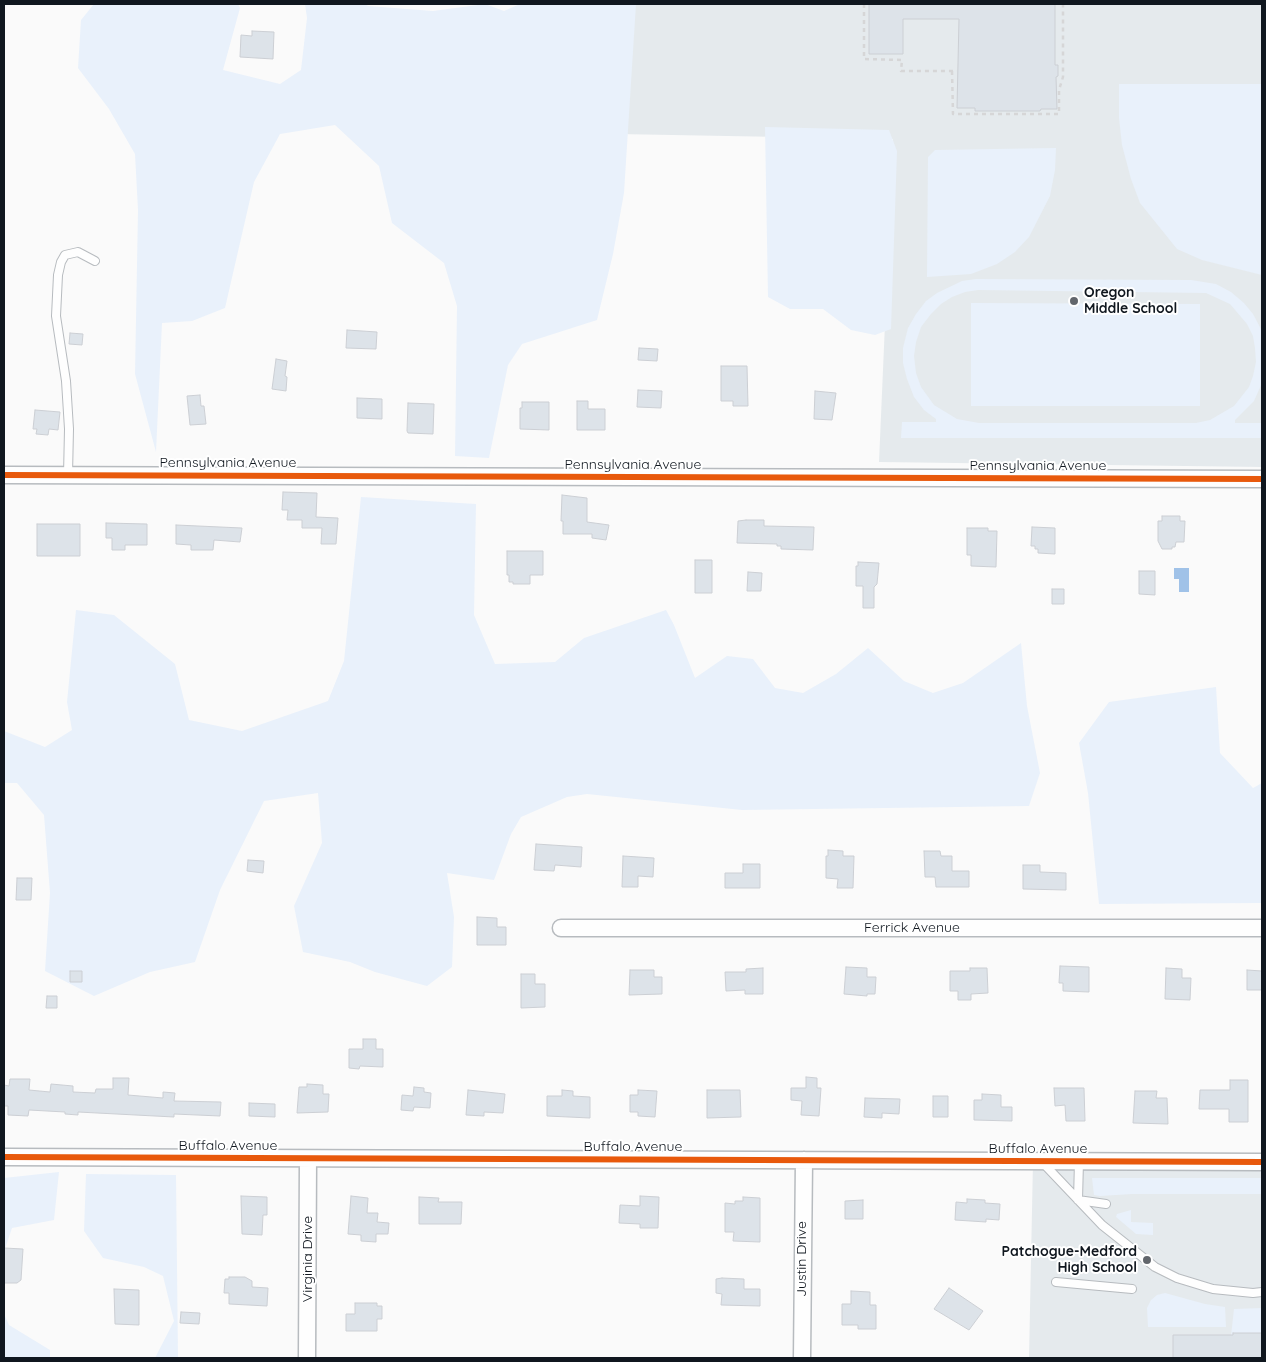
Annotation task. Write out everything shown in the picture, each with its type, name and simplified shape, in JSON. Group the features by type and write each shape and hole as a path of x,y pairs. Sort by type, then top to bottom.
{"street":[{"name":"Pennsylvania Avenue","path":"4,475 1262,478"},
{"name":"Ferrick Avenue","path":"561,928 1262,928"},
{"name":"Buffalo Avenue","path":"4,1157 1262,1162"},
{"name":"Virginia Drive","path":"307,1358 308,1159"},
{"name":"Justin Drive","path":"802,1358 804,1160"}],"lane":[{"path":"68,475 69,429 66,381 56,316 58,275 65,255 78,252 95,261"},
{"path":"1041,1161 1102,1225 1155,1267 1213,1289 1253,1293 1262,1292"},
{"path":"1078,1200 1079,1161"},
{"path":"1078,1200 1106,1204"},
{"path":"1056,1282 1132,1289"}],"path":[{"path":"864,4 864,60 902,60 901,71 957,71"},
{"path":"952,71 953,114 1059,114 1059,90 1063,77 1063,4"}],"shaded area":[{"path":"94,4 238,4 240,8 223,70 280,84 301,70 307,18 305,4 365,4 368,6 433,11 485,4 504,11 520,4 636,4 624,193 613,254 597,320 522,344 508,365 489,458 455,456 457,306 444,263 392,223 379,166 335,125 280,134 254,182 225,308 192,321 162,323 156,452 135,374 138,210 135,154 109,109 78,68 81,20"},
{"name":"Oregon Middle School","path":"619,4 1262,4 1262,467 879,462 893,139 617,134"},
{"path":"1119,84 1262,84 1262,275 1202,260 1177,249 1140,203 1122,145 1119,118"},
{"path":"765,127 889,130 897,151 891,329 875,335 851,330 823,309 790,309 768,297"},
{"path":"1056,148 1055,170 1050,196 1029,237 1015,252 997,264 971,274 927,277 928,157 935,150"},
{"path":"976,279 1191,280 1216,284 1231,292 1244,303 1253,314 1262,331 1262,383 1254,401 1235,420 1235,423 1262,423 1262,438 901,438 902,422 936,422 936,419 924,410 914,397 907,379 903,363 903,348 908,328 926,301 937,293 962,281","holes":["978,290 1206,293 1230,304 1247,324 1253,336 1256,362 1249,387 1234,406 1210,420 1196,423 979,423 957,419 934,405 921,387 916,373 914,356 921,327 941,304 965,292"]},
{"path":"971,303 1200,304 1200,406 971,406"},
{"path":"361,497 476,504 474,615 495,664 555,662 584,638 666,610 695,678 727,656 753,659 775,688 803,693 836,674 868,648 904,681 933,693 963,683 1021,643 1027,706 1040,773 1029,806 742,810 587,794 567,797 521,817 511,834 494,880 447,873 454,917 452,967 427,986 375,972 350,962 303,952 294,906 322,843 318,793 264,801 220,890 195,962 150,972 94,996 45,971 50,893 44,815 17,783 4,783 4,731 45,747 72,730 67,702 76,610 114,615 175,664 189,720 242,731 328,701 344,661"},
{"path":"1216,687 1220,753 1253,788 1262,783 1262,903 1099,904 1088,793 1079,743 1109,702"},
{"name":"Patchogue-Medford High School","path":"1033,1161 1262,1162 1262,1358 1029,1358"},
{"path":"59,1172 54,1220 12,1228 4,1252 4,1178"},
{"path":"86,1174 176,1175 178,1358 155,1358 174,1321 163,1276 144,1267 103,1258 84,1231"},
{"path":"1092,1178 1262,1178 1262,1194 1132,1194 1100,1196 1094,1195"},
{"path":"1131,1210 1131,1222 1153,1223 1153,1235 1136,1234 1116,1217 1117,1214"},
{"path":"1165,1293 1205,1304 1225,1307 1226,1327 1148,1327 1147,1308 1151,1300 1157,1295"},
{"path":"1262,1308 1262,1336 1231,1336 1234,1309"},
{"path":"4,1314 9,1325 50,1350 50,1358 4,1358"}],"water":[{"path":"1174,568 1189,568 1189,592 1179,592 1179,579 1174,579"}],"building":[{"path":"869,4 1055,4 1055,65 1058,65 1058,76 1056,77 1057,109 1041,109 1040,111 975,111 975,108 957,108 959,19 903,19 903,54 869,54"},
{"path":"252,31 274,32 273,59 240,57 241,35 252,36"},
{"path":"347,330 377,332 376,349 346,348"},
{"path":"70,333 83,334 82,345 69,344"},
{"path":"639,348 658,349 657,361 638,360"},
{"path":"276,359 287,361 286,391 272,389"},
{"path":"721,366 747,366 748,406 733,406 733,401 721,401"},
{"path":"638,390 662,391 661,408 637,407"},
{"path":"815,391 836,393 832,420 814,419"},
{"path":"200,395 201,406 204,406 206,424 190,425 187,396"},
{"path":"357,398 382,399 382,419 357,418"},
{"path":"577,401 588,401 588,409 605,409 605,430 577,430"},
{"path":"522,402 549,402 549,430 520,429 520,408 522,408"},
{"path":"408,403 434,404 433,434 408,433"},
{"path":"35,410 60,412 58,430 49,429 48,435 36,434 37,429 33,429"},
{"path":"283,492 317,493 316,517 338,518 336,544 321,544 322,528 302,528 302,520 287,520 288,510 282,510"},
{"path":"562,495 587,498 587,522 609,525 606,540 592,538 592,534 563,534 563,521 561,521"},
{"path":"1162,516 1180,516 1180,521 1185,521 1184,542 1176,542 1175,547 1172,547 1172,549 1162,549 1158,541 1158,521 1162,521"},
{"path":"764,520 764,526 814,527 813,550 781,549 781,546 777,546 777,544 737,543 738,521"},
{"path":"106,523 147,524 147,545 125,545 125,550 112,550 112,538 106,538"},
{"path":"37,524 80,524 80,556 37,556"},
{"path":"176,525 242,528 240,542 214,540 213,550 191,550 191,545 176,544"},
{"path":"1032,527 1055,528 1055,554 1038,553 1038,549 1035,549 1035,546 1031,546"},
{"path":"967,528 988,528 988,531 997,531 996,567 971,566 971,555 967,555"},
{"path":"507,551 543,551 543,575 530,575 530,584 513,584 513,582 509,582 509,575 507,575"},
{"path":"695,560 712,560 712,593 695,593"},
{"path":"858,562 879,563 877,584 874,587 874,608 863,608 863,586 856,586 856,566 858,566"},
{"path":"1139,571 1155,571 1155,595 1139,594"},
{"path":"748,572 762,573 761,591 747,591"},
{"path":"1052,589 1064,589 1064,604 1052,604"},
{"path":"536,844 582,847 581,867 555,865 554,871 534,870"},
{"path":"828,850 843,851 843,856 854,856 853,888 837,888 838,879 826,878 826,856 828,856"},
{"path":"924,851 940,851 941,856 952,856 952,871 969,871 969,887 936,887 935,877 925,877"},
{"path":"623,856 654,858 653,877 638,876 638,887 622,887"},
{"path":"248,860 264,861 263,873 247,871"},
{"path":"743,864 760,864 760,888 725,888 725,873 743,873"},
{"path":"1023,865 1040,865 1040,872 1066,873 1066,890 1023,889"},
{"path":"17,878 32,878 31,900 16,900"},
{"path":"477,917 497,918 497,927 506,927 506,945 477,945"},
{"path":"1060,966 1089,967 1089,992 1063,991 1063,983 1059,983"},
{"path":"846,967 867,968 867,977 876,977 875,994 867,994 867,996 844,994"},
{"path":"763,968 763,994 745,994 745,990 726,991 725,972 746,972 746,969"},
{"path":"970,968 987,968 988,993 971,994 971,1000 958,1000 958,991 950,991 950,971 970,971"},
{"path":"1166,968 1182,969 1182,978 1191,978 1190,1000 1165,999"},
{"path":"630,970 654,970 654,977 662,977 662,994 629,995"},
{"path":"1247,970 1262,971 1262,990 1247,990"},
{"path":"70,971 82,971 82,982 70,982"},
{"path":"521,974 535,974 535,984 545,984 545,1007 521,1008"},
{"path":"47,996 57,996 57,1008 46,1008"},
{"path":"363,1039 376,1039 376,1049 383,1049 383,1067 360,1066 359,1069 349,1068 349,1049 363,1049"},
{"path":"806,1077 817,1078 817,1088 821,1088 819,1116 801,1115 802,1101 791,1100 791,1088 806,1088"},
{"path":"113,1078 129,1078 128,1095 163,1098 163,1092 175,1093 174,1101 221,1102 220,1116 174,1114 174,1117 78,1112 78,1115 65,1114 65,1112 29,1110 28,1116 8,1115 8,1106 4,1106 4,1085 9,1086 10,1079 30,1079 29,1090 50,1092 51,1084 73,1086 73,1092 95,1093 96,1089 113,1089"},
{"path":"1230,1080 1248,1080 1248,1122 1229,1122 1229,1109 1199,1109 1200,1090 1230,1090"},
{"path":"307,1084 323,1085 323,1094 329,1094 328,1112 297,1113 299,1087 307,1087"},
{"path":"414,1087 424,1088 424,1092 431,1093 430,1108 414,1107 413,1111 401,1110 402,1095 413,1096"},
{"path":"1054,1088 1084,1088 1085,1121 1066,1121 1065,1105 1055,1106"},
{"path":"468,1090 505,1094 503,1113 484,1112 484,1116 466,1115"},
{"path":"562,1090 573,1091 573,1096 590,1097 590,1118 547,1116 547,1096 562,1096"},
{"path":"638,1090 657,1091 655,1117 638,1116 638,1112 630,1112 630,1095 638,1095"},
{"path":"707,1090 740,1090 741,1117 707,1118"},
{"path":"1135,1091 1157,1091 1156,1098 1167,1098 1168,1124 1133,1123"},
{"path":"982,1094 1001,1095 1001,1107 1012,1107 1012,1121 974,1120 974,1100 982,1100"},
{"path":"933,1096 948,1096 948,1117 933,1117"},
{"path":"865,1098 900,1099 899,1114 882,1113 882,1118 864,1117"},
{"path":"249,1103 275,1104 275,1117 249,1116"},
{"path":"241,1196 267,1197 267,1215 263,1215 262,1235 242,1234"},
{"path":"351,1196 368,1198 367,1213 378,1213 377,1222 389,1223 388,1234 376,1234 376,1242 361,1241 361,1235 348,1234"},
{"path":"640,1196 659,1197 658,1228 640,1228 640,1224 619,1223 620,1205 640,1206"},
{"path":"419,1197 439,1198 438,1202 462,1202 461,1224 419,1224"},
{"path":"743,1197 760,1198 760,1242 733,1241 734,1232 725,1232 725,1203 735,1204 735,1201 743,1201"},
{"path":"967,1199 985,1200 985,1203 1000,1204 999,1220 986,1219 986,1222 955,1220 956,1202 967,1203"},
{"path":"863,1200 863,1219 845,1219 845,1201"},
{"path":"4,1248 23,1249 21,1280 17,1283 4,1283"},
{"path":"229,1277 245,1277 252,1281 252,1287 268,1288 267,1306 229,1304 229,1293 224,1293 225,1279 229,1279"},
{"path":"716,1279 744,1279 744,1289 760,1289 760,1306 721,1305 722,1294 716,1293"},
{"path":"949,1288 983,1311 969,1330 934,1309"},
{"path":"114,1289 139,1290 139,1325 115,1324"},
{"path":"851,1291 870,1292 870,1305 876,1305 876,1329 858,1329 858,1325 842,1325 842,1304 851,1304"},
{"path":"355,1303 377,1303 377,1306 382,1306 382,1319 377,1319 377,1331 346,1331 346,1314 355,1314"},
{"path":"181,1312 200,1313 199,1324 180,1323"},
{"path":"1233,1333 1262,1333 1262,1358 1173,1358 1173,1335 1233,1335"}],"cycle path":[{"path":"4,475 1262,479"},
{"path":"4,1157 1262,1162"}],"place":[{"name":"Oregon Middle School","path":"1074,301"},
{"name":"Patchogue-Medford High School","path":"1147,1260"}]}
